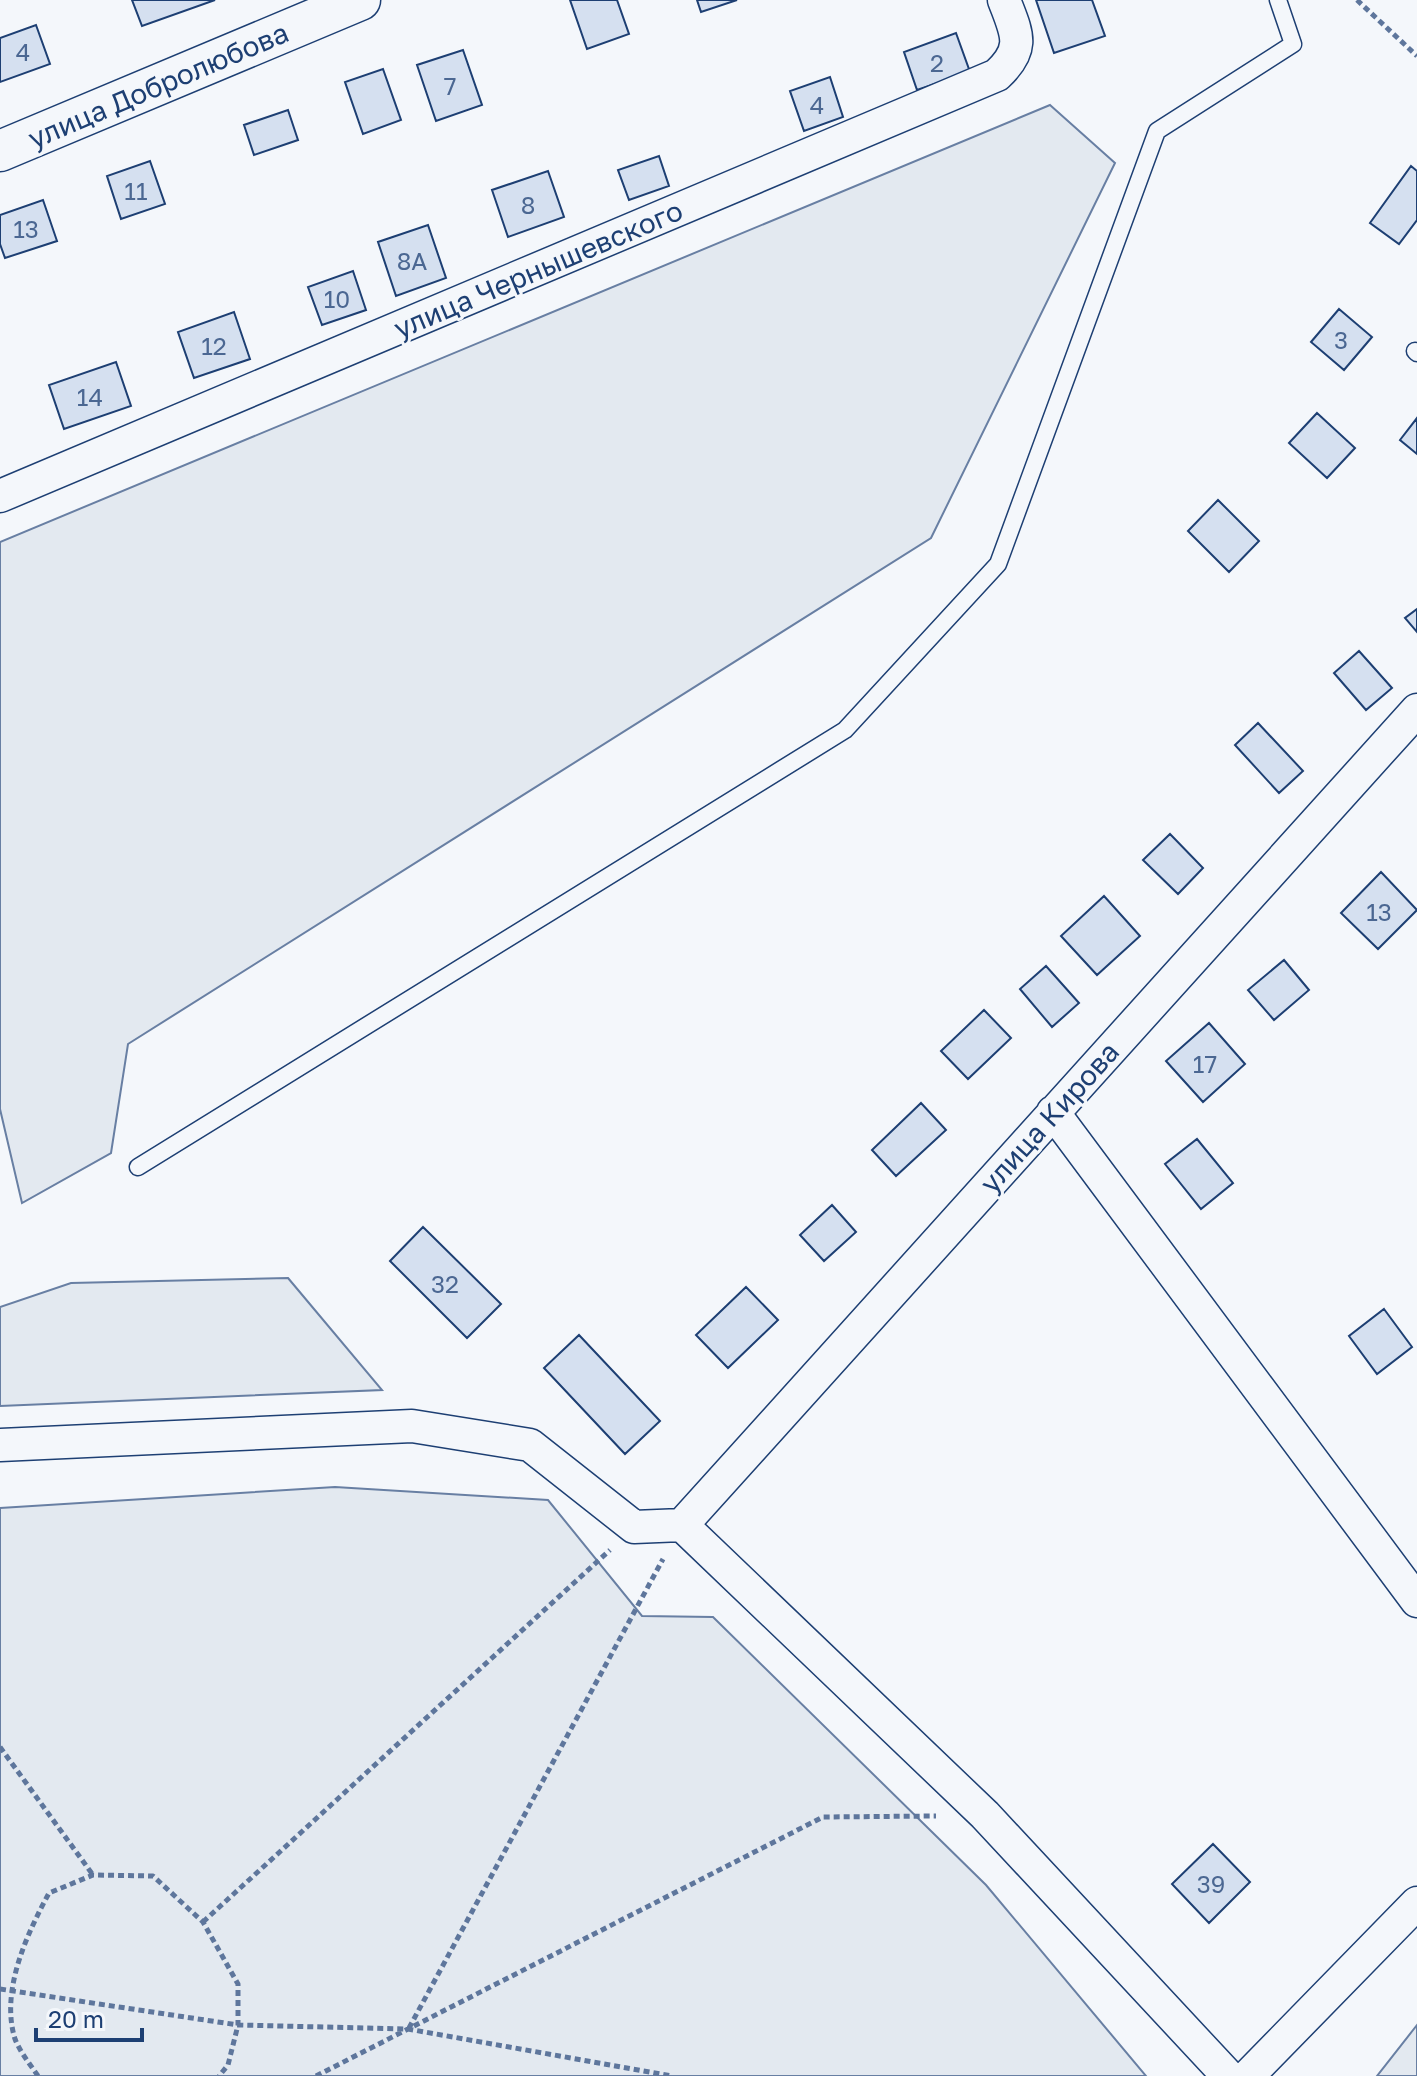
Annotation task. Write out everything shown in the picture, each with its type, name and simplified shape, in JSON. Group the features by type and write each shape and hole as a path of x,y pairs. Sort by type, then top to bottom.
{"street":[{"name":"улица Добролюбова","path":"0,151 360,0"},
{"name":"улица Чернышевского","path":"0,496 997,75 1014,59 1017,36 1004,0"},
{"name":"улица Кирова","path":"682,1525 1417,710"},
{"path":"1053,1112 1417,1601"},
{"path":"0,1445 412,1426 530,1445 634,1527 682,1525 985,1815 1228,2076"},
{"path":"1248,2076 1417,1903"}],"lane":[{"path":"138,1167 845,730 998,564 1157,131 1293,44 1278,0"}],"path":[{"path":"1357,0 1417,56"},
{"path":"408,2029 682,1525"},
{"path":"203,1922 634,1527"},
{"path":"0,1747 93,1875"},
{"path":"316,2076 823,1817 985,1815"},
{"path":"38,2076 14,2037 10,1990 25,1937 49,1893 93,1875 153,1876 203,1922 238,1984 238,2025 228,2065 219,2076"},
{"path":"0,1989 238,2025 408,2029 672,2076"}],"shaded area":[{"path":"1050,105 1115,163 931,538 128,1044 111,1153 22,1203 0,1109 0,542"},
{"path":"288,1278 382,1390 0,1406 0,1307 71,1283"},
{"path":"335,1487 548,1500 642,1616 713,1617 986,1885 1146,2076 0,2076 0,1508"},
{"path":"1417,2025 1417,2076 1377,2076"}],"building":[{"path":"132,0 215,0 142,26"},
{"path":"570,0 617,0 629,34 587,49"},
{"path":"697,0 737,0 701,12"},
{"path":"1036,0 1092,0 1105,36 1054,53"},
{"path":"36,25 50,64 0,82 0,38"},
{"path":"956,33 970,72 917,90 904,52"},
{"path":"463,50 482,105 436,121 417,65"},
{"path":"383,69 401,120 363,134 345,82"},
{"path":"830,77 843,117 804,131 790,91"},
{"path":"288,110 298,140 254,155 244,125"},
{"path":"659,156 669,186 629,200 618,170"},
{"path":"150,161 165,204 121,219 107,176"},
{"path":"1411,166 1417,171 1417,220 1399,244 1370,223"},
{"path":"548,171 564,217 508,237 492,190"},
{"path":"43,200 57,241 5,258 0,244 0,215"},
{"path":"428,225 446,278 396,296 378,242"},
{"path":"353,271 366,310 322,325 308,287"},
{"path":"1339,309 1372,337 1344,370 1311,342"},
{"path":"234,312 250,359 194,378 178,332"},
{"path":"116,362 131,406 64,429 49,385"},
{"path":"1317,413 1355,448 1327,478 1289,443"},
{"path":"1417,418 1417,454 1400,440"},
{"path":"1218,500 1259,541 1229,572 1188,531"},
{"path":"1417,609 1417,632 1405,618"},
{"path":"1359,651 1392,688 1366,710 1334,673"},
{"path":"1258,723 1303,771 1279,793 1235,745"},
{"path":"1170,834 1203,868 1178,894 1143,860"},
{"path":"1381,872 1417,910 1378,949 1341,913"},
{"path":"1104,896 1140,936 1097,975 1061,936"},
{"path":"1284,960 1309,990 1274,1020 1248,990"},
{"path":"1046,966 1079,1003 1052,1027 1020,989"},
{"path":"984,1010 1011,1038 968,1079 941,1051"},
{"path":"1209,1023 1245,1064 1203,1102 1166,1061"},
{"path":"921,1103 946,1130 896,1176 872,1150"},
{"path":"1197,1139 1233,1183 1201,1209 1165,1164"},
{"path":"832,1205 856,1232 824,1261 800,1235"},
{"path":"423,1227 501,1304 467,1338 390,1261"},
{"path":"746,1287 778,1320 728,1368 696,1335"},
{"path":"1384,1309 1412,1347 1377,1374 1349,1336"},
{"path":"579,1335 660,1421 625,1454 544,1368"},
{"path":"1213,1844 1250,1882 1209,1923 1172,1884"}]}
